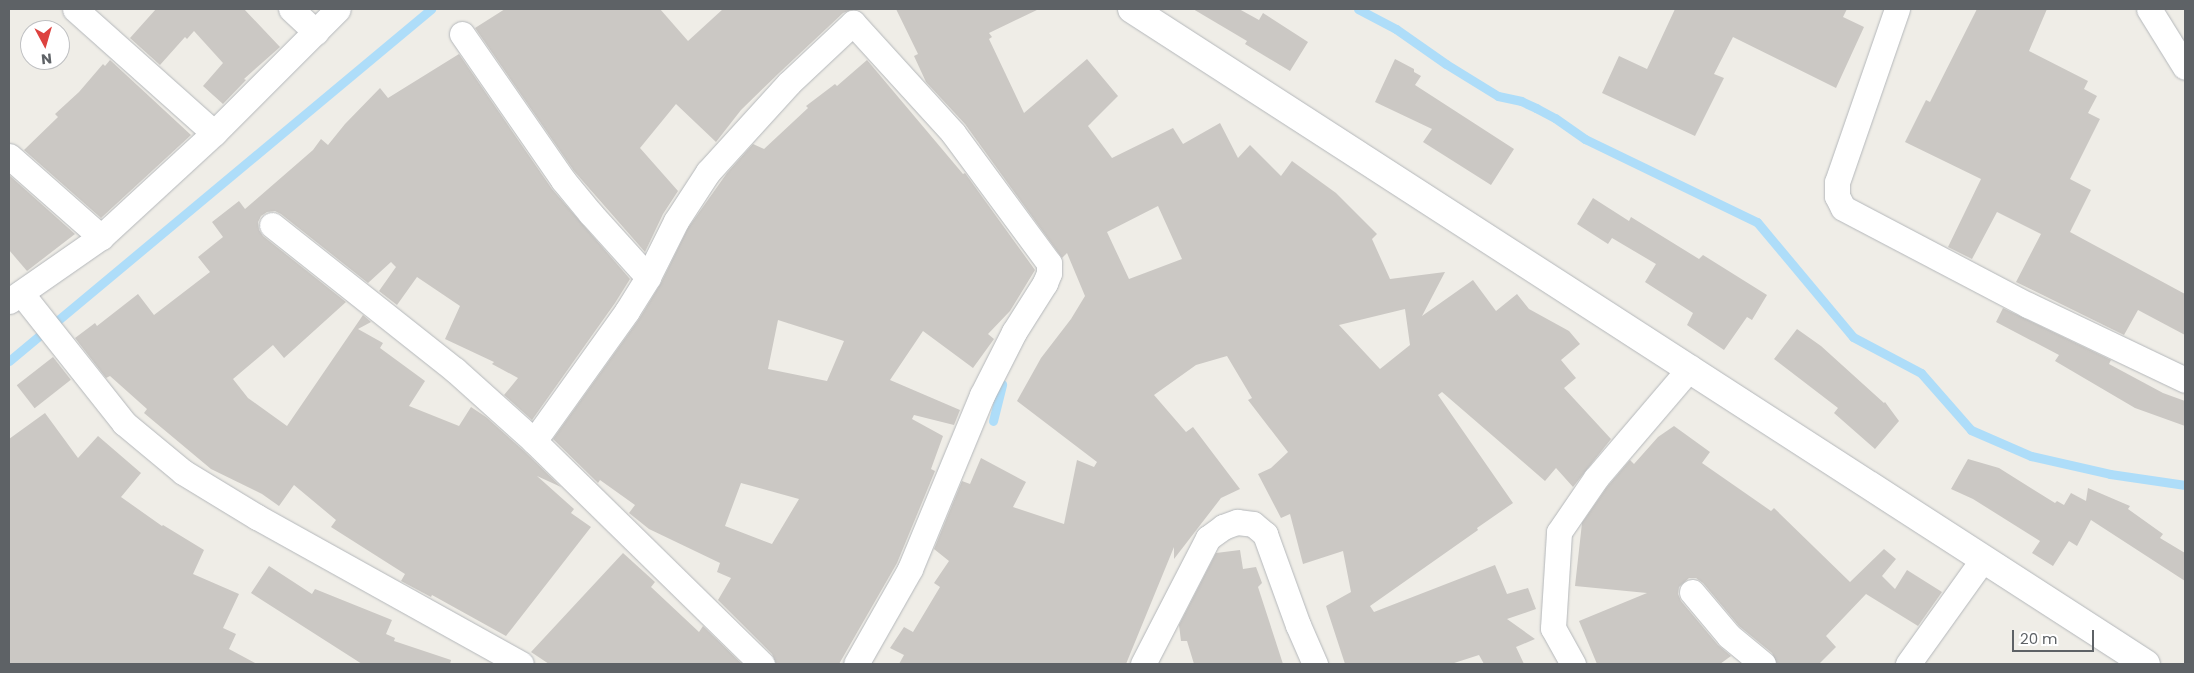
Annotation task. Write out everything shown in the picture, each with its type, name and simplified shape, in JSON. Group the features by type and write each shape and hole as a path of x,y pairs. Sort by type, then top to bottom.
{"main road":[{"path":"1132,9 1690,368 1775,426 1870,483 2146,664"}],"street":[{"path":"75,9 214,133"},
{"path":"290,9 316,32"},
{"path":"338,9 214,133 101,237 15,297 124,422 183,472 257,517 521,664"},
{"path":"1895,9 1837,182 1837,196 1843,208 2028,305 2185,380"},
{"path":"2149,9 2185,67"},
{"path":"534,441 602,348 648,277 676,221 708,172 790,84 859,16 953,133 1049,263 1049,273 1014,332 982,395 910,569 856,664"},
{"path":"462,34 563,180 648,277"},
{"path":"9,156 101,237"},
{"path":"272,225 455,370 534,441 762,664"},
{"path":"1573,664 1553,628 1559,532 1596,478 1690,368"},
{"path":"1143,664 1208,538 1223,527 1237,522 1253,524 1265,534 1298,625 1315,664"},
{"path":"1908,664 1984,558"},
{"path":"1692,592 1729,636 1763,664"}],"building":[{"path":"156,9 244,9 280,47 244,79 246,80 223,104 203,86 223,63 194,31 187,39 185,37 160,65 130,38"},
{"path":"505,9 660,9 688,41 723,9 854,9 843,13 779,73 741,110 716,142 676,104 640,148 678,191 663,214 645,252 574,171 475,28"},
{"path":"896,9 1039,9 989,33 992,37 989,39 1024,113 1087,59 1118,96 1088,126 1112,158 1173,128 1183,144 1220,123 1238,158 1250,145 1281,176 1292,161 1336,193 1377,234 1372,239 1390,279 1445,272 1422,316 1473,280 1496,311 1517,294 1529,309 1569,331 1580,344 1561,360 1576,378 1564,388 1611,439 1573,487 1556,468 1545,481 1442,392 1438,395 1513,503 1370,606 1374,612 1495,565 1507,594 1528,588 1536,609 1507,619 1535,639 1516,647 1524,664 1484,664 1479,655 1451,664 1345,664 1326,606 1351,592 1343,551 1303,564 1290,514 1281,518 1258,474 1271,468 1288,452 1248,400 1252,398 1227,356 1196,365 1154,395 1186,432 1193,427 1240,489 1221,498 1174,559 1174,547 1126,664 899,664 904,655 890,648 904,627 913,632 940,587 934,583 949,561 934,549 962,481 970,484 981,458 1026,482 1013,507 1064,524 1077,460 1094,467 1097,462 1017,401 1041,358 1071,319 1085,296 1067,253 1062,258 965,124 926,82 914,56 918,54","holes":["1158,206 1182,259 1129,279 1107,232","1405,309 1410,345 1380,369 1339,325"]},
{"path":"1193,9 1239,9 1259,20 1263,13 1308,42 1290,71 1245,44 1247,41"},
{"path":"1675,9 1847,9 1843,17 1864,27 1836,88 1733,37 1714,74 1724,78 1695,136 1602,93 1619,56 1647,69"},
{"path":"1977,9 2047,9 2029,51 2088,81 2084,89 2097,96 2088,113 2100,119 2070,179 2091,190 2070,232 2185,294 2185,335 2138,310 2124,335 2016,282 2041,234 1997,212 1972,259 1948,247 1981,179 1905,142 1926,100 1930,102"},
{"path":"459,54 552,189 630,279 615,303 532,420 504,395 518,378 492,364 494,362 445,339 460,306 417,277 397,305 379,291 396,267 391,262 368,283 281,214 275,211 267,212 261,216 258,222 259,230 263,236 346,302 284,358 273,345 233,379 248,398 287,426 363,315 371,322 358,329 383,343 380,348 425,381 409,406 459,426 471,407 486,417 524,451 561,487 537,476 574,509 571,513 591,527 506,636 432,595 431,597 401,581 405,574 331,527 336,520 294,485 279,506 262,494 211,469 144,413 147,409 110,376 106,378 75,338 95,323 97,326 138,294 154,315 210,272 198,257 223,237 212,222 239,201 245,209 313,150 321,139 328,145 345,124 380,88 388,98"},
{"path":"1395,59 1414,69 1414,72 1421,76 1415,85 1514,149 1491,185 1423,142 1432,129 1375,102"},
{"path":"110,60 191,135 101,218 24,150 58,117 55,114 79,92 103,64 105,66"},
{"path":"867,60 963,174 965,173 1035,270 1010,311 988,334 994,339 973,368 923,331 890,380 960,410 954,425 914,415 912,419 943,436 931,469 935,471 897,563 839,664 776,664 772,654 718,600 731,578 717,572 720,563 649,529 629,513 635,505 600,480 598,483 553,439 639,319 661,283 688,228 727,173 753,144 764,149 808,108 806,106 835,84 837,86","holes":["778,320 844,341 827,381 768,369","741,483 799,499 772,544 725,526"]},
{"path":"9,175 75,234 27,271 9,250"},
{"path":"1593,198 1629,221 1631,217 1699,259 1703,255 1767,295 1752,320 1747,317 1724,350 1687,325 1693,313 1645,282 1656,264 1612,238 1608,244 1577,224"},
{"path":"2003,308 2111,360 2109,364 2163,393 2185,401 2185,426 2135,408 2055,361 2059,355 1996,322"},
{"path":"1797,329 1821,346 1885,402 1899,421 1875,449 1834,413 1838,408 1774,359"},
{"path":"53,357 71,380 35,408 17,385"},
{"path":"45,413 78,458 98,436 141,473 121,497 162,526 204,550 193,574 239,594 223,628 236,634 229,649 257,664 9,664 9,439"},
{"path":"1674,426 1710,452 1702,463 1771,511 1774,508 1850,582 1884,549 1896,559 1882,576 1895,589 1907,570 1942,592 1918,626 1866,594 1826,636 1836,647 1819,664 1777,664 1772,653 1739,626 1703,583 1696,578 1689,578 1679,587 1678,594 1681,601 1718,645 1731,656 1720,664 1597,664 1579,621 1647,593 1575,586 1582,523 1607,487 1630,460 1634,464 1658,437"},
{"path":"1968,459 1999,468 2055,503 2057,501 2064,505 2071,493 2086,501 2088,488 2130,506 2128,509 2163,534 2160,538 2185,553 2185,581 2091,520 2077,546 2069,541 2053,566 2032,553 2040,541 1973,499 1951,489"},
{"path":"1240,550 1243,569 1256,567 1262,583 1258,587 1283,664 1194,664 1187,641 1181,641 1179,625 1216,553"},
{"path":"623,553 655,582 651,587 699,632 703,626 742,664 549,664 531,652"},
{"path":"269,566 312,594 315,589 392,620 386,634 395,638 394,641 451,660 450,664 362,664 251,593"}],"waterway":[{"path":"9,361 431,9"},
{"path":"1358,9 1396,29 1446,64 1498,96 1521,101 1536,108 1555,118 1585,139 1757,222 1853,337 1921,373 1971,430 2031,456 2110,474 2185,485"},
{"path":"993,421 1002,384"}]}
